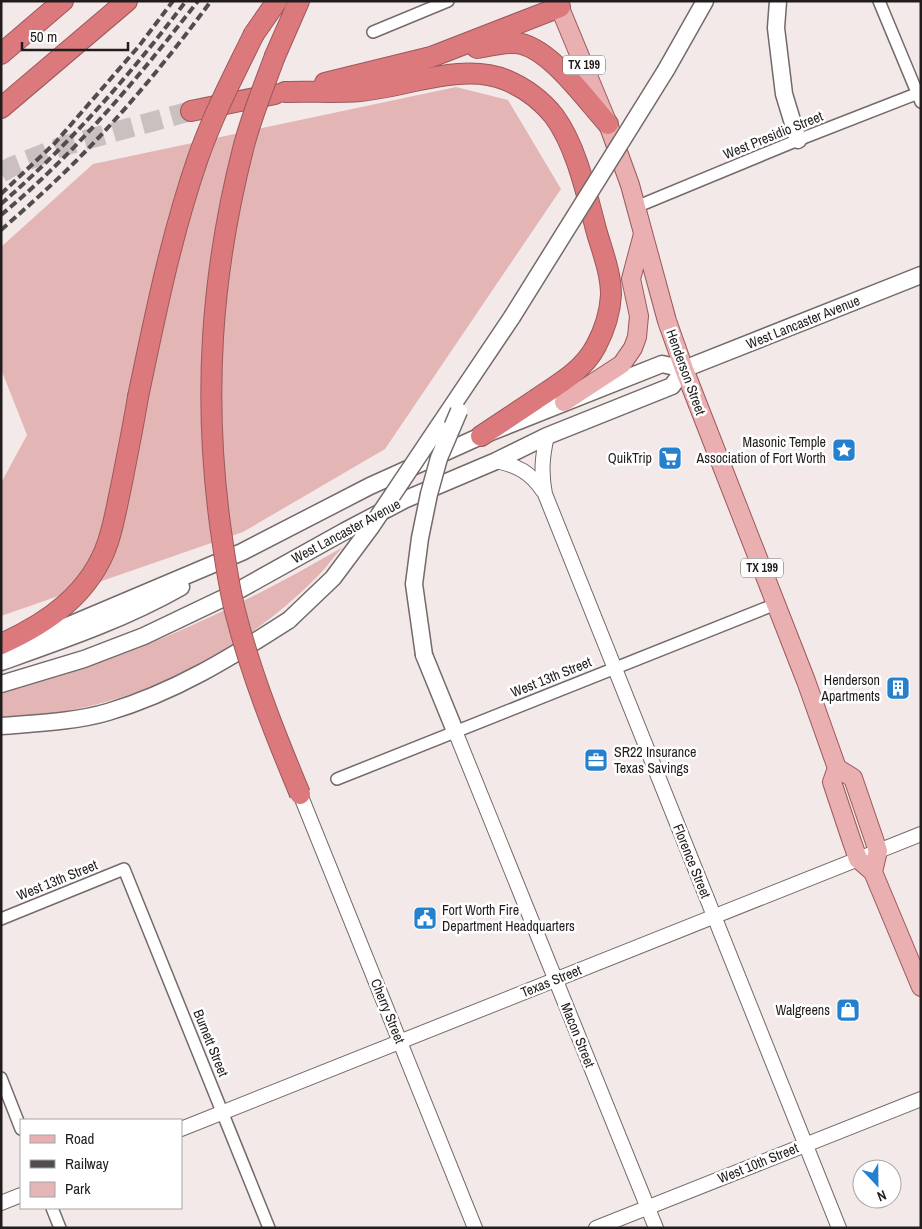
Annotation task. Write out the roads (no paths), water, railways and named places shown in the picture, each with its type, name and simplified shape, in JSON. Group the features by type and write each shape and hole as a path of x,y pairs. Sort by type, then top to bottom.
{"highway":[{"path":"1,54 54,1"},
{"path":"1,54 63,1"},
{"path":"1,108 126,1"},
{"path":"1,644 40,625 61,610 77,595 101,560 113,525 164,273 186,194 211,125 254,34 277,1"},
{"path":"299,1 275,56 243,148 226,230 212,334 210,403 217,503 235,610 262,700 300,794"},
{"path":"431,57 563,3"},
{"path":"191,111 285,92 431,57 508,43 534,48 551,61 608,124"},
{"path":"285,92 361,90 446,76 482,75 506,80 528,92 546,108 560,127 579,172 607,269 611,294 606,321 596,348 578,369 481,436"}],"main road":[{"path":"1,726 56,721 107,712 168,691 223,662 288,620 332,578 372,527 512,317 666,70 705,1"},
{"path":"778,1 776,28 784,94 798,140"},
{"name":"Henderson Street","path":"563,3 608,124 636,207 668,321 684,369 776,604 837,768 853,778 878,851"},
{"path":"564,402 622,364 633,348 637,337 639,316 631,279 643,234"},
{"name":"West Lancaster Avenue","path":"1,684 84,659 144,636 232,594 404,500 496,461 547,436 672,386 684,369 921,275"},
{"path":"455,731 424,655 414,584 420,538 439,458 482,362"},
{"name":"West Lancaster Avenue","path":"1,650 48,634 242,552 370,486 481,436 662,364 684,369"},
{"path":"1,662 79,634 156,601 242,552"},
{"name":"Henderson Street","path":"837,768 832,782 858,859"},
{"path":"873,872 878,851"},
{"path":"858,859 873,872 921,987"}],"street":[{"path":"373,32 448,1"},
{"path":"879,1 920,96"},
{"name":"West Presidio Street","path":"636,207 798,140 920,96"},
{"name":"Florence Street","path":"545,494 542,466 547,436"},
{"name":"Florence Street","path":"496,461 511,464 524,470 536,480 545,494 839,1228"},
{"name":"West 13th Street","path":"337,779 776,604"},
{"name":"Macon Street","path":"455,731 656,1228"},
{"name":"Cherry Street","path":"300,794 475,1228"},
{"name":"Texas Street","path":"182,1129 921,834"},
{"name":"West 13th Street","path":"1,919 124,869"},
{"name":"Burnett Street","path":"124,869 269,1228"},
{"path":"1,1078 20,1126"},
{"name":"West 10th Street","path":"596,1228 921,1099"},
{"path":"1,1203 20,1195"},
{"path":"52,1209 60,1228"}],"tunnel":[{"path":"1,173 11,167 63,146 191,111"}],"railway":[{"path":"1,194 55,143 139,46 173,1"},
{"path":"1,204 27,181 99,107 144,55 186,1"},
{"path":"1,215 55,166 105,114 198,1"},
{"path":"1,230 66,171 111,124 162,64 211,1"}],"place":[{"name":"Masonic Temple Association of Fort Worth","path":"844,450"},
{"name":"QuikTrip","path":"670,458"},
{"name":"Henderson Apartments","path":"898,688"},
{"name":"SR22 Insurance Texas Savings","path":"596,760"},
{"name":"Fort Worth Fire Department Headquarters","path":"425,918"},
{"name":"Walgreens","path":"848,1010"}]}
